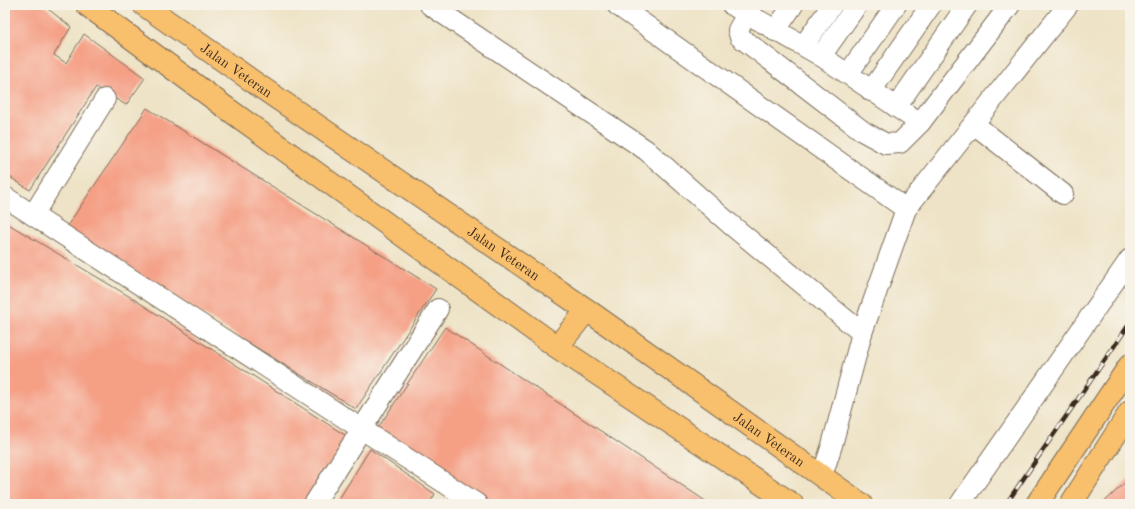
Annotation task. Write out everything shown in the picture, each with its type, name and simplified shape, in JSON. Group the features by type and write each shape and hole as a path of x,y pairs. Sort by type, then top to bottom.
{"main road":[{"path":"87,5 225,108 557,347 792,504"},
{"name":"Jalan Veteran","path":"144,5 587,310 861,504"},
{"path":"557,347 587,310"},
{"path":"1037,504 1130,365"},
{"path":"1071,504 1130,412"}],"street":[{"path":"430,5 646,150 730,224 862,333"},
{"path":"617,5 906,209"},
{"path":"775,31 793,5"},
{"path":"804,45 832,5"},
{"path":"820,56 857,5"},
{"path":"848,74 896,5"},
{"path":"871,91 931,5"},
{"path":"896,107 967,5"},
{"path":"920,122 871,91 804,45 775,31 744,8 738,30 740,38 864,132 886,144 900,143 920,122 1010,5"},
{"path":"822,476 832,445 862,333 906,209 1068,5"},
{"path":"33,215 105,99"},
{"path":"974,124 1063,194"},
{"path":"5,197 477,504"},
{"path":"960,504 1130,259"},
{"path":"314,504 438,309"}],"building":[{"path":"6,5 43,5 71,27 54,55 66,63 84,34 145,78 126,105 96,87 30,190 5,174"},
{"path":"147,108 436,289 356,409 65,229"},
{"path":"5,222 132,298 348,437 305,504 5,504"},
{"path":"445,327 710,504 484,504 374,434"},
{"path":"370,449 435,494 429,504 346,504 339,499"},
{"path":"1128,480 1130,482 1130,504 1102,504"}],"railway":[{"path":"1006,504 1130,323"}]}
